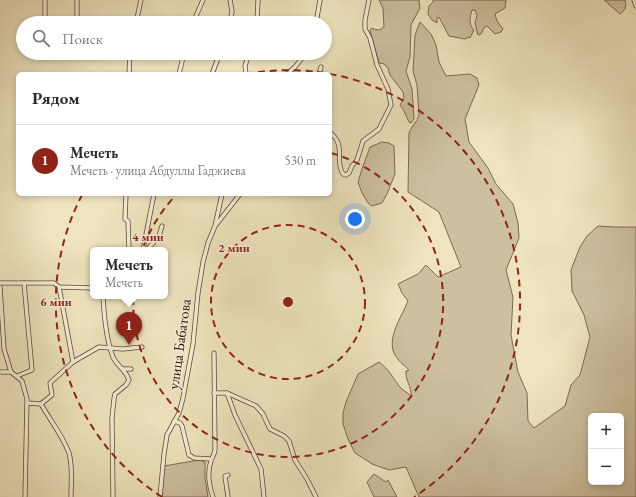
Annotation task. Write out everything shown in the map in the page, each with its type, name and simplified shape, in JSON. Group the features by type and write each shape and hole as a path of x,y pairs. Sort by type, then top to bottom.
{"street":[{"path":"45,0 45,16"},
{"path":"77,0 77,16"},
{"path":"138,16 141,0"},
{"path":"196,16 203,0"},
{"path":"230,0 231,16"},
{"path":"257,16 258,0"},
{"path":"317,16 320,0"},
{"path":"332,134 338,142 340,170 346,175 349,173 357,160 362,141 379,129 391,105 386,84 377,65 370,38 366,34 365,30 365,20 369,0"},
{"path":"634,0 636,6"},
{"path":"129,72 130,60"},
{"path":"180,72 183,60"},
{"path":"213,72 217,60"},
{"path":"246,60 244,66 246,72"},
{"path":"289,72 300,60"},
{"path":"319,72 321,67"},
{"path":"126,196 125,219 128,221 129,247"},
{"path":"143,247 154,196"},
{"name":"улица Бабатова","path":"160,497 167,435 178,413 186,386 193,344 198,293 203,262 208,242 215,226 222,196"},
{"path":"215,226 238,196"},
{"path":"150,247 159,236 162,226"},
{"path":"0,283 54,283 59,287 90,288"},
{"path":"17,376 32,370 24,283"},
{"path":"0,287 4,349 11,372"},
{"path":"59,287 73,362"},
{"path":"103,299 110,348 114,359 127,374 129,380 126,385 115,394 113,406 113,497"},
{"path":"28,403 41,404 52,395 50,383 73,362 99,347 123,349 142,347"},
{"path":"213,497 209,479 211,459 214,455 215,449 214,353"},
{"path":"123,369 131,369"},
{"path":"0,372 11,372 22,381 28,403 25,497"},
{"path":"214,393 227,393 256,406 270,429 284,436 289,441 295,460 316,497"},
{"path":"227,393 237,420 261,469 264,497"},
{"path":"41,404 64,442 69,454 71,497"},
{"path":"174,421 180,423 182,426 189,455 194,458 211,459"},
{"path":"228,475 225,476 228,497"}],"shaded area":[{"path":"379,0 419,0 420,8 411,25 410,57 406,71 412,89 414,119 411,123 400,105 404,98 403,92 390,75 388,68 384,64 379,63 370,30 372,28 378,30 384,27 383,8"},
{"path":"433,0 506,0 505,8 495,14 497,21 503,29 501,32 495,34 487,26 481,34 478,35 475,23 477,15 475,10 472,10 470,23 474,30 470,38 465,39 449,36 439,17 437,18 437,23 432,20 428,14 429,6"},
{"path":"604,0 625,0 626,5 620,14"},
{"path":"420,22 431,34 436,45 439,62 446,76 470,74 477,78 479,85 465,119 469,142 488,168 496,184 513,204 518,223 519,238 506,270 513,297 511,335 518,372 527,393 528,421 534,428 565,406 571,385 580,375 590,337 584,315 572,291 571,270 580,247 587,236 598,226 636,227 636,497 419,497 406,467 389,470 372,464 355,453 343,424 343,413 358,374 379,362 388,370 400,387 411,396 406,377 406,371 409,370 397,358 392,347 394,333 408,301 398,284 418,274 426,265 438,277 461,267 439,212 408,192 409,133 419,115 417,85 413,71 415,35"},
{"path":"382,142 389,143 394,146 395,174 382,203 372,206 368,203 362,193 358,182 370,147"},
{"path":"199,460 205,462 205,478 208,497 162,497 164,466"},
{"path":"374,474 386,482 388,480 397,497 374,497 367,482"}],"place":[{"name":"Мечеть","path":"129,345"}]}
